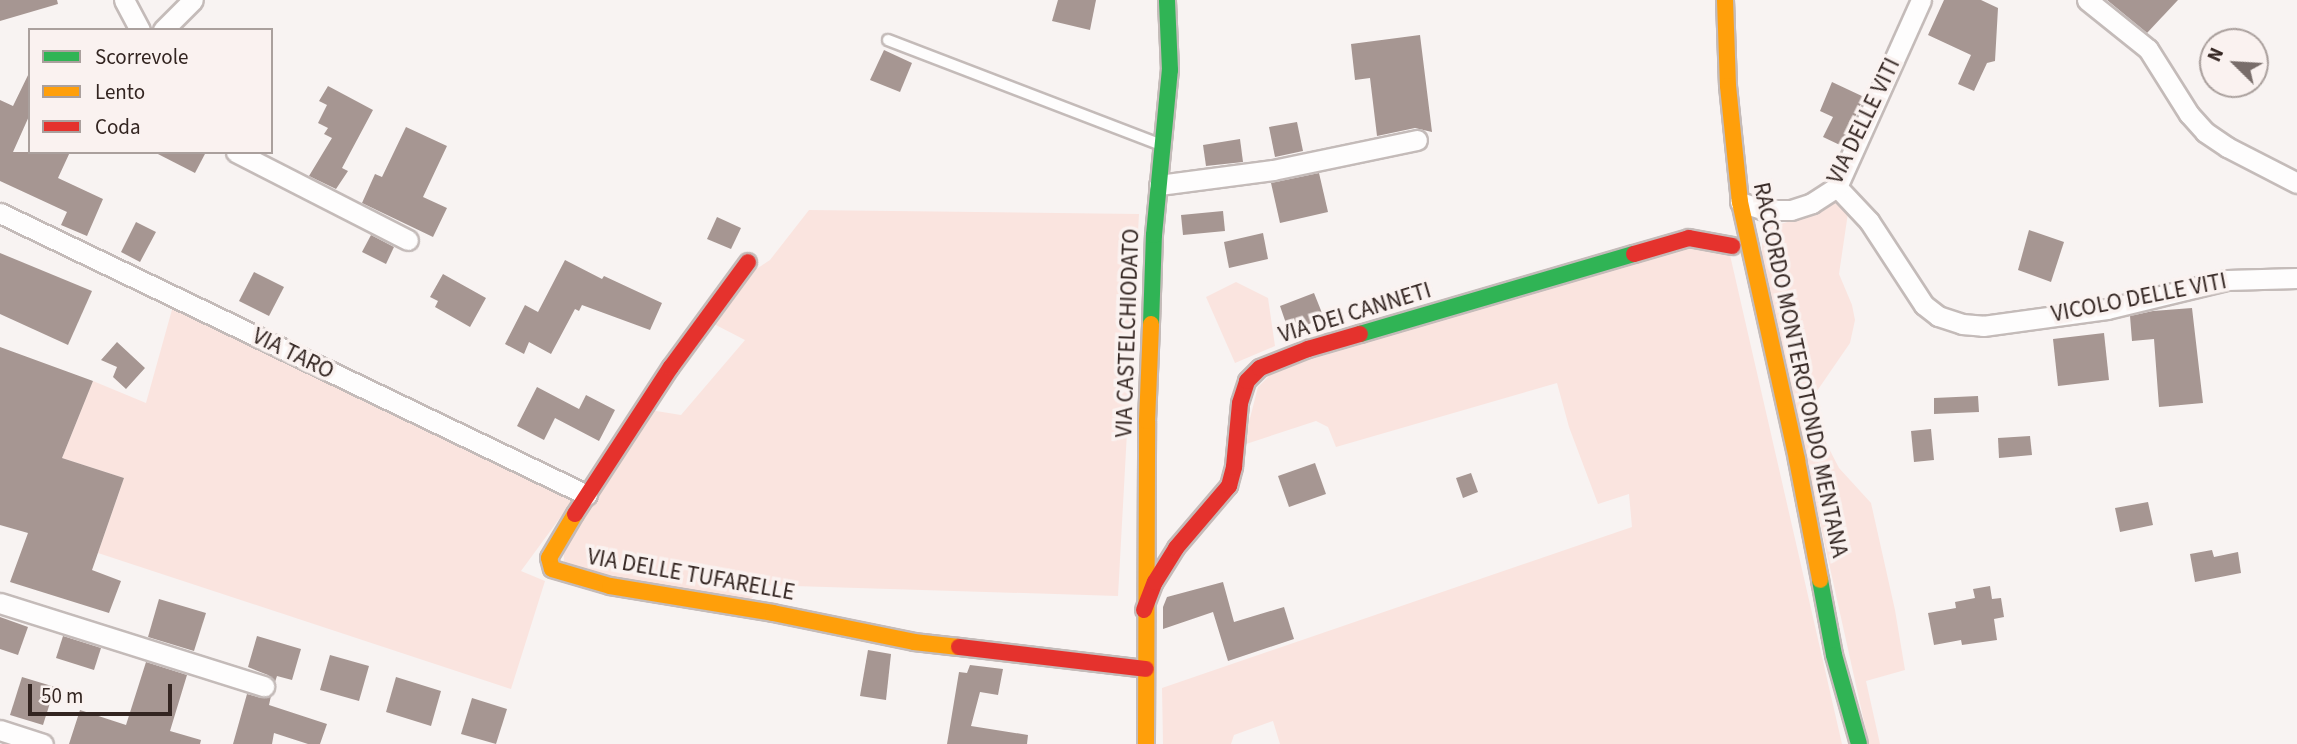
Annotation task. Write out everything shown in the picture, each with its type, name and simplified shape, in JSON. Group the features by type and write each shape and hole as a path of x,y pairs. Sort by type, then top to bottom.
{"street":[{"path":"124,0 139,28"},
{"path":"165,28 193,0"},
{"name":"VIA CASTELCHIODATO","path":"1146,744 1144,610 1147,421 1159,185 1170,70 1167,0"},
{"name":"RACCORDO MONTEROTONDO MENTANA","path":"1725,0 1728,86 1740,202 1797,460 1834,655 1859,744"},
{"name":"VIA DELLE VITI","path":"1740,202 1764,210 1791,210 1812,203 1837,187 1921,0"},
{"path":"2087,0 2148,49 2189,114 2205,132 2227,147 2297,183"},
{"path":"1159,185 1273,170 1417,140"},
{"path":"240,154 408,240"},
{"name":"VICOLO DELLE VITI","path":"1837,187 1869,221 1924,305 1938,316 1962,324 1983,326 2114,307 2227,280 2297,278"},
{"name":"VIA TARO","path":"0,213 587,495"},
{"name":"VIA DEI CANNETI","path":"1144,610 1155,582 1172,554 1229,486 1234,474 1235,434 1242,395 1251,375 1260,368 1308,349 1689,238 1732,246"},
{"name":"VIA DELLE TUFARELLE","path":"748,262 671,367 587,495 549,558 552,569 565,575 914,642 1146,669"},
{"path":"0,603 264,685"},
{"path":"0,730 44,744"}],"lane":[{"path":"888,40 1163,146"}],"shaded area":[{"path":"1841,201 1848,213 1839,274 1855,320 1850,343 1817,391 1814,402 1821,433 1839,468 1871,503 1895,610 1905,670 1866,681 1880,744 1869,744 1762,261 1762,244 1770,227 1801,218 1822,203"},
{"path":"809,210 1139,214 1118,596 762,585 750,601 570,568 564,562 563,540 650,410 681,415 745,340 712,323 749,274 770,260"},
{"path":"1692,243 1730,255 1842,744 1280,744 1273,721 1234,735 1231,744 1163,744 1162,688 1632,527 1629,494 1598,504 1569,427 1557,383 1336,447 1328,427 1316,421 1243,445 1258,387 1275,370"},
{"path":"1236,282 1268,298 1275,346 1235,363 1206,297"},
{"path":"173,306 573,500 521,571 545,581 511,689 98,553 124,478 62,458 93,381 146,403"}],"building":[{"path":"0,0 57,0 58,4 0,21"},
{"path":"1058,0 1096,0 1090,30 1052,21"},
{"path":"1944,0 1981,0 1998,8 1995,61 1987,63 1974,91 1958,84 1971,55 1928,35"},
{"path":"2107,0 2178,0 2147,33"},
{"path":"1420,35 1432,132 1415,128 1377,136 1370,78 1355,80 1351,44"},
{"path":"884,50 912,63 900,92 870,80"},
{"path":"28,75 28,118 13,152 69,154 58,178 103,199 87,236 61,225 67,212 0,181 0,100 13,106"},
{"path":"1832,82 1864,97 1842,146 1823,137 1833,117 1820,111"},
{"path":"328,86 373,110 342,168 348,171 336,189 309,176 332,138 324,134 328,128 318,123 327,105 319,101"},
{"path":"1297,122 1303,151 1275,157 1269,127"},
{"path":"406,127 447,146 423,197 447,208 433,237 362,203 375,174 382,177"},
{"path":"1240,139 1243,162 1206,166 1203,145"},
{"path":"158,154 205,154 195,173"},
{"path":"1319,173 1328,212 1280,223 1271,183"},
{"path":"1223,211 1225,231 1183,235 1181,215"},
{"path":"717,217 741,228 731,249 707,239"},
{"path":"136,222 156,232 140,262 121,252"},
{"path":"2029,230 2064,242 2051,282 2018,270"},
{"path":"1263,233 1268,259 1229,268 1224,242"},
{"path":"371,235 394,247 386,264 362,252"},
{"path":"0,253 92,291 68,345 0,314"},
{"path":"565,260 602,279 604,276 662,303 650,330 582,305 579,311 575,309 551,354 529,342 524,354 505,344 525,305 538,312"},
{"path":"254,272 284,287 269,316 239,301"},
{"path":"443,274 486,298 470,327 435,307 438,301 430,297"},
{"path":"1314,293 1324,318 1289,332 1280,306"},
{"path":"2192,308 2203,403 2159,407 2154,339 2132,341 2130,316"},
{"path":"2104,333 2109,380 2058,386 2053,339"},
{"path":"117,342 145,368 126,389 113,377 117,367 101,360"},
{"path":"0,347 93,381 62,458 124,478 92,570 121,581 109,613 10,582 28,533 0,525"},
{"path":"537,387 579,409 586,395 615,410 599,441 555,418 544,440 517,426"},
{"path":"1978,396 1979,412 1934,414 1934,398"},
{"path":"1931,429 1934,460 1914,462 1911,431"},
{"path":"2030,436 2032,455 1999,458 1998,438"},
{"path":"1315,463 1326,494 1289,507 1278,476"},
{"path":"1471,473 1478,492 1463,498 1456,478"},
{"path":"2148,502 2153,525 2120,532 2115,508"},
{"path":"2212,550 2214,557 2238,552 2241,573 2195,582 2190,554"},
{"path":"1223,582 1234,622 1284,607 1294,639 1228,661 1213,612 1163,629 1163,607 1167,597"},
{"path":"1990,586 1992,599 2001,598 2004,617 1994,619 1997,640 1962,645 1961,640 1934,645 1928,613 1956,608 1955,602 1975,598 1973,589"},
{"path":"159,599 206,613 194,651 148,637"},
{"path":"0,617 28,627 18,655 0,649"},
{"path":"63,636 101,648 94,670 56,658"},
{"path":"257,636 301,649 292,680 277,676 275,682 268,675 248,667"},
{"path":"868,650 891,654 886,700 860,696"},
{"path":"330,655 369,666 359,701 320,690"},
{"path":"146,662 187,675 170,731 201,740 200,744 69,744 80,710 126,725"},
{"path":"970,665 1003,669 998,695 980,692 971,726 1028,735 1027,744 947,744 959,672 967,673"},
{"path":"22,677 55,687 43,725 10,715"},
{"path":"396,677 441,691 431,726 386,712"},
{"path":"247,694 261,698 271,696 269,705 327,724 320,744 308,744 274,733 272,744 233,744"},
{"path":"472,698 507,709 496,744 461,734"}],"traffic: fast":[{"path":"1151,324 1154,235 1170,70 1167,0"},
{"path":"1360,334 1634,254"},
{"path":"1820,580 1834,655 1859,744"}],"traffic: slow":[{"path":"1725,0 1728,86 1740,202 1797,460 1820,580"},
{"path":"1146,744 1147,421 1151,324"},
{"path":"575,514 549,558 552,569 610,586 773,613 914,642 959,647"}],"traffic: jam":[{"path":"1634,254 1689,238 1732,246"},
{"path":"575,514 671,367 748,262"},
{"path":"1144,610 1155,582 1176,548 1229,486 1234,467 1240,403 1247,381 1260,368 1308,349 1360,334"},
{"path":"959,647 1146,669"}]}
